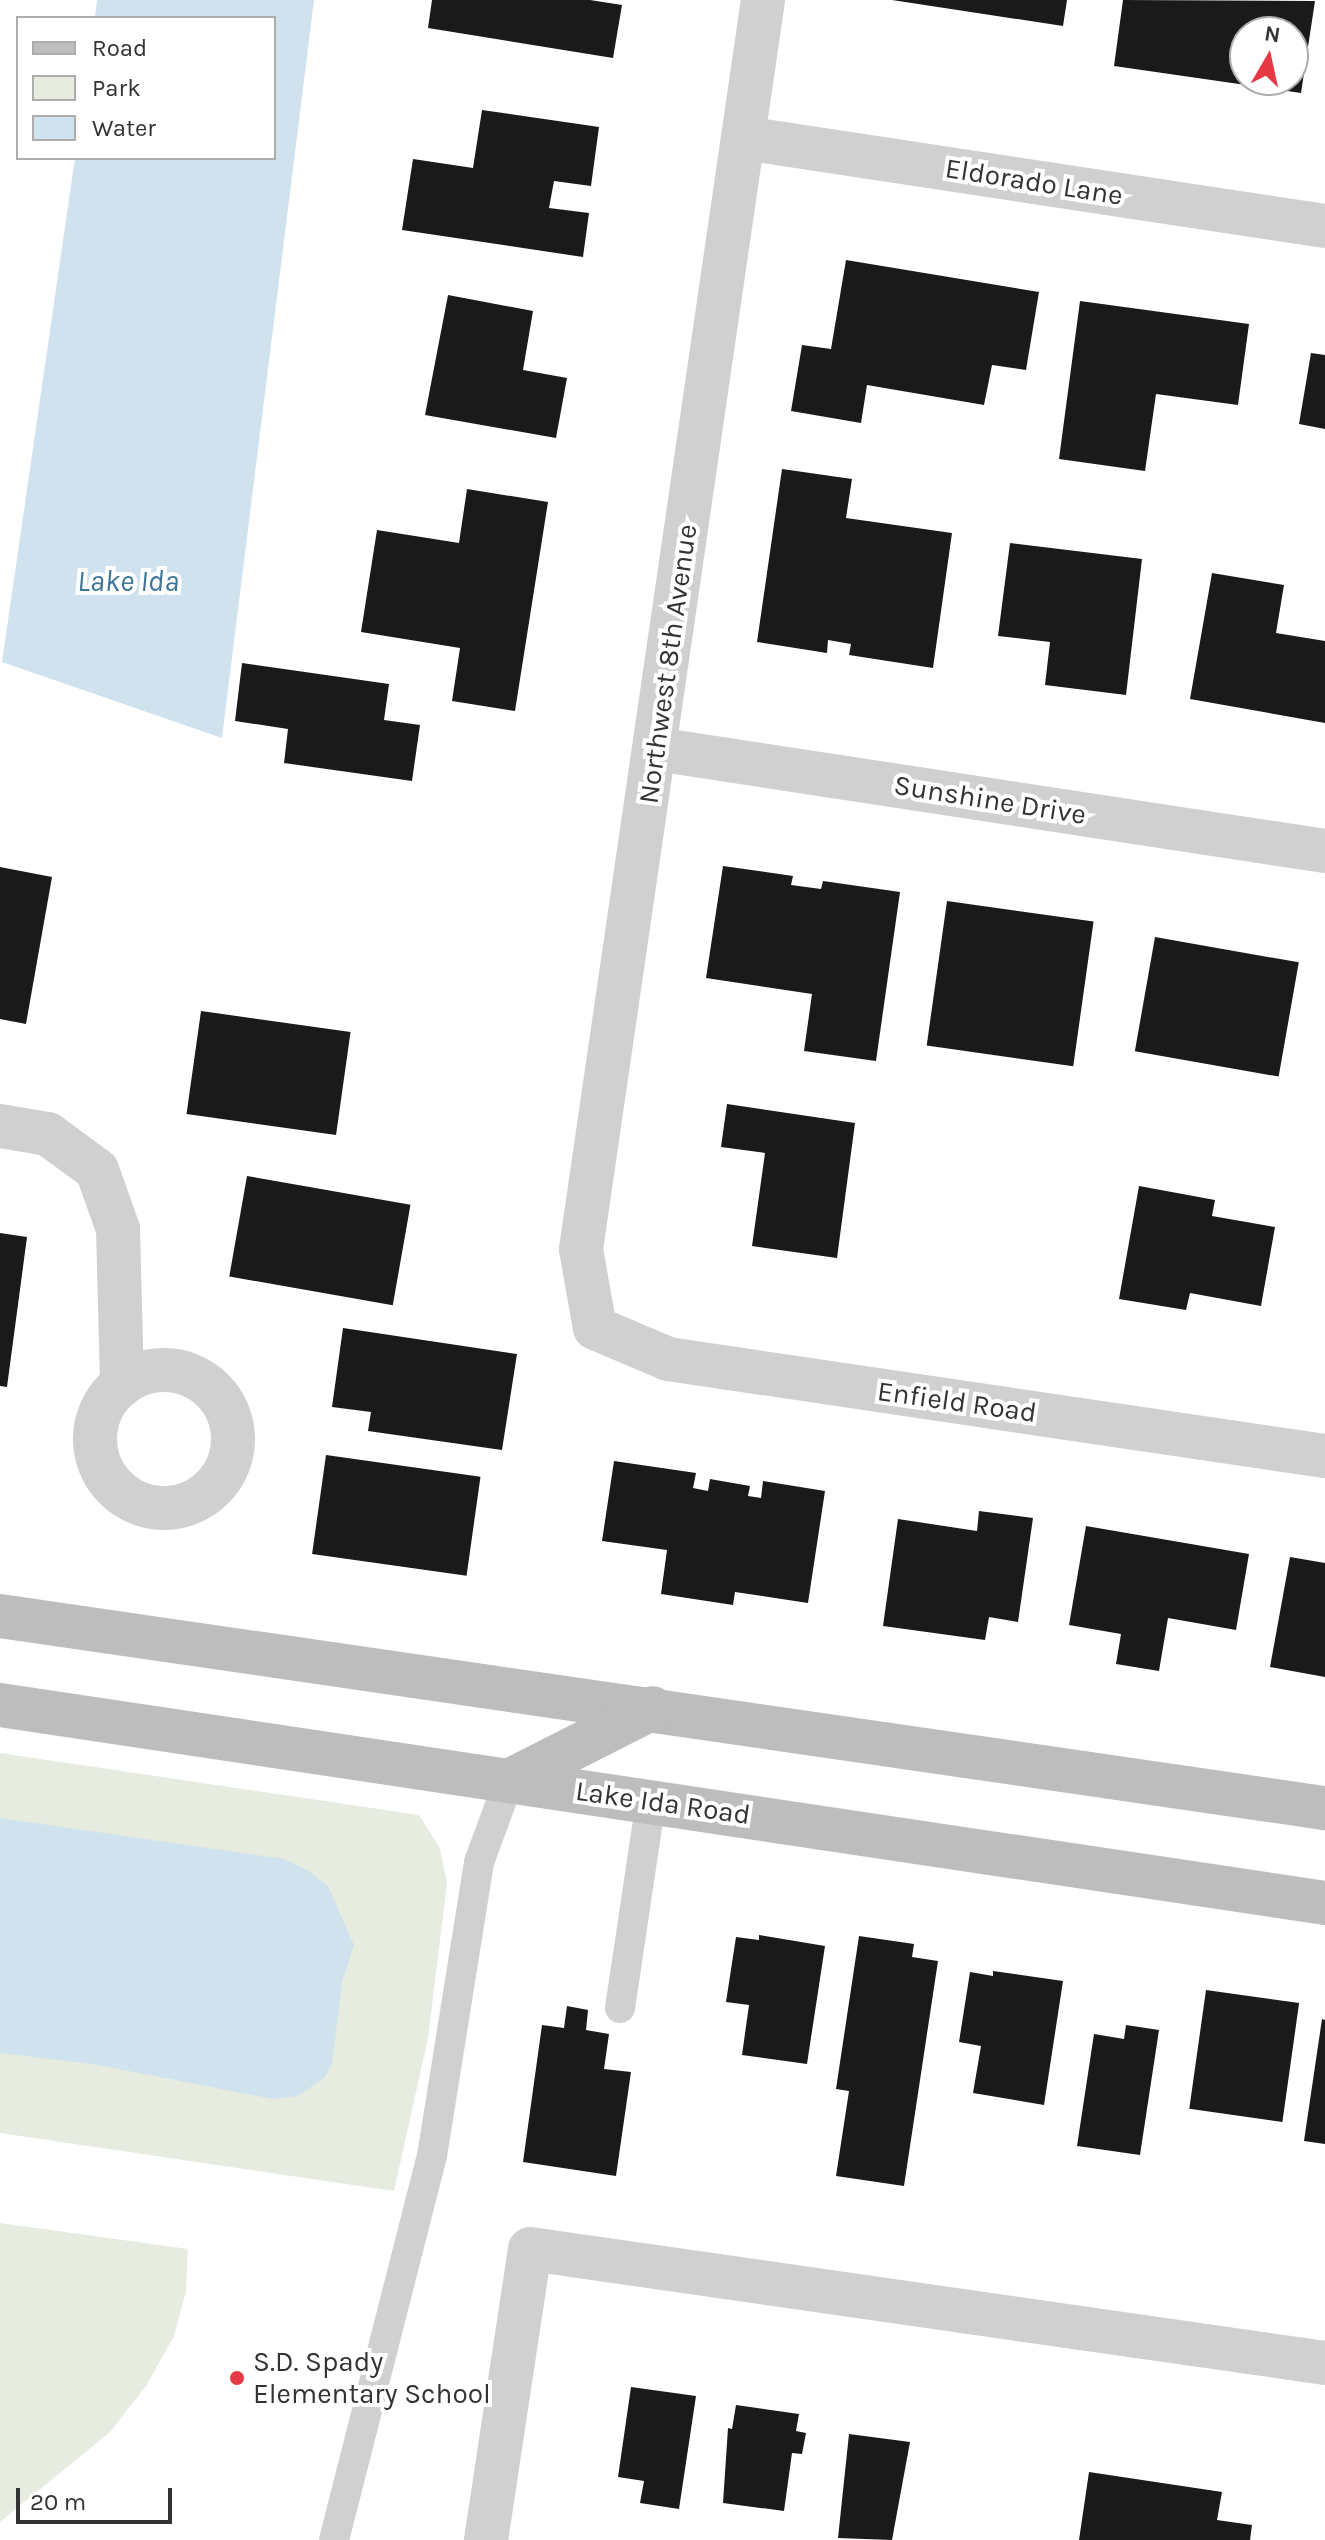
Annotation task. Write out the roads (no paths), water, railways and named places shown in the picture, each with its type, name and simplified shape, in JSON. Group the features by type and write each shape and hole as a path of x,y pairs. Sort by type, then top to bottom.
{"street":[{"name":"Northwest 8th Avenue","path":"595,1328 581,1249 763,0"},
{"name":"Eldorado Lane","path":"744,138 1325,226"},
{"name":"Sunshine Drive","path":"656,749 1325,851"},
{"path":"0,1126 48,1134 97,1170 118,1229 122,1385"},
{"name":"Enfield Road","path":"595,1328 668,1359 1325,1456"},
{"path":"0,1616 653,1708 1325,1808"},
{"name":"Lake Ida Road","path":"0,1705 1325,1903"},
{"path":"509,1781 653,1708"},
{"path":"486,2540 530,2249 1325,2363"}],"lane":[{"path":"334,2540 432,2156 479,1862 509,1781"},
{"path":"620,2008 651,1801"}],"water":[{"name":"Lake Ida","path":"97,0 314,0 222,738 2,662 75,160 276,160 276,16 95,16"},
{"path":"0,1818 284,1859 307,1870 328,1886 354,1945 342,1982 332,2064 325,2077 298,2096 273,2099 93,2064 0,2053"}],"place":[{"name":"S.D. Spady Elementary School","path":"237,2378"}]}
